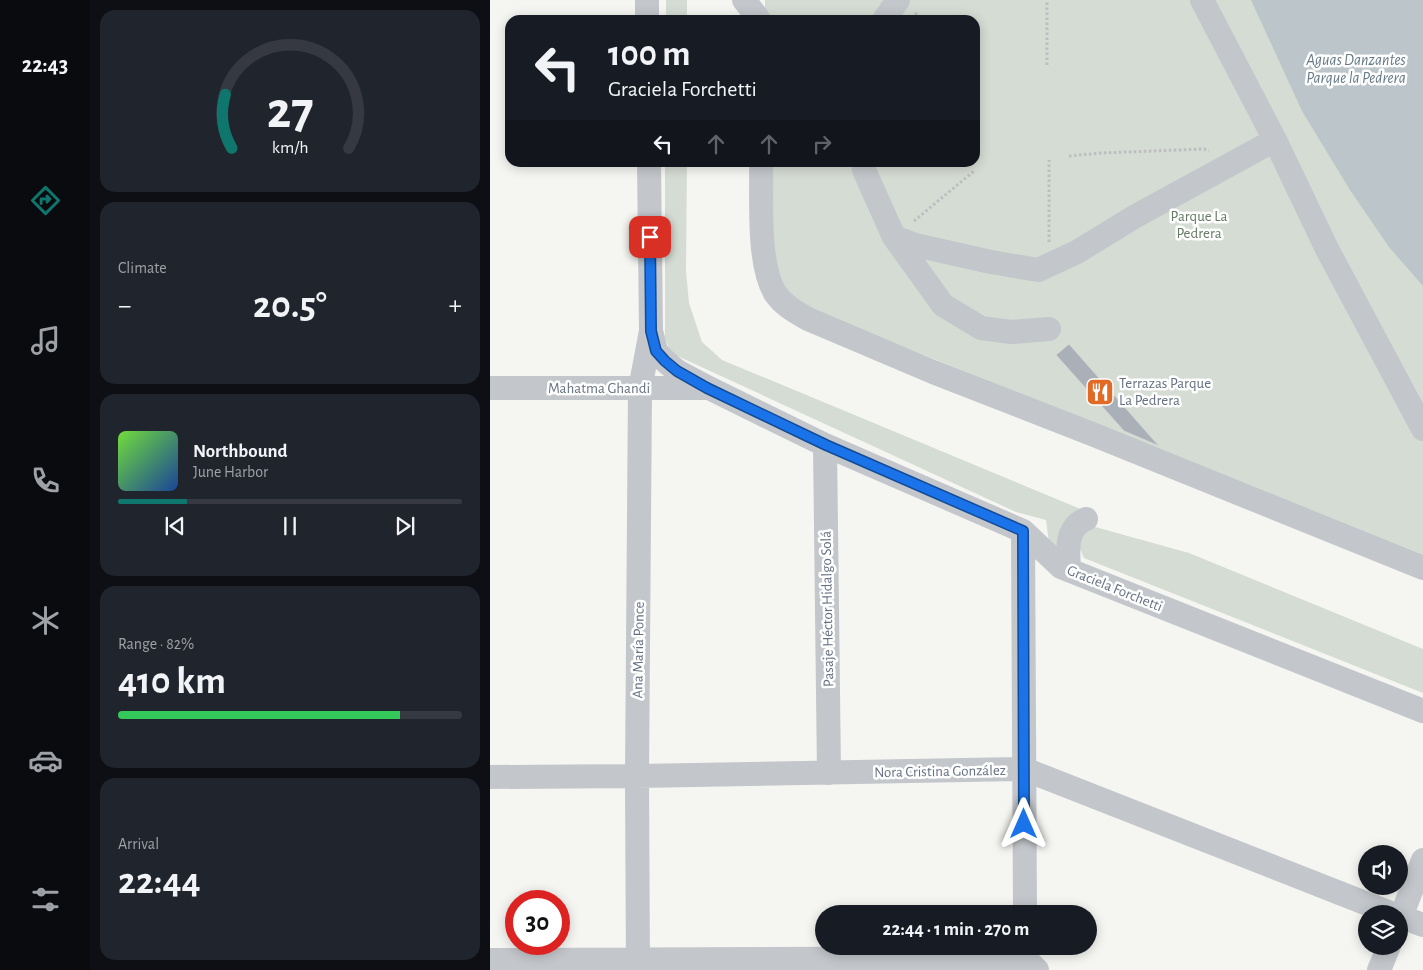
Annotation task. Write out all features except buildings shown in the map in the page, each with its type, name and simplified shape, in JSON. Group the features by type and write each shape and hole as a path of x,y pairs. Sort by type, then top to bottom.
{"street":[{"path":"647,0 647,15"},
{"path":"888,15 898,0"},
{"path":"1202,0 1275,140 1326,249 1423,429"},
{"path":"894,237 915,246 1038,270 1076,252 1134,217 1275,140"},
{"path":"649,167 651,331"},
{"path":"761,167 762,238 767,276 776,294 789,308 808,319 957,382 1092,434 1423,568"},
{"path":"864,167 894,237 944,305 981,328 1011,332 1049,328"},
{"name":"Graciela Forchetti","path":"651,331 656,351 677,371 707,388 826,445 1023,531 1061,567 1423,710"},
{"name":"Ana María Ponce","path":"638,965 637,776 640,389 651,331"},
{"name":"Mahatma Ghandi","path":"490,388 707,388"},
{"name":"Pasaje Héctor Hidalgo Solá","path":"826,445 829,773"},
{"path":"1069,570 1068,546 1071,532 1077,523 1086,519"},
{"path":"1023,531 1025,905"},
{"name":"Nora Cristina González","path":"490,777 1024,769 1368,905"},
{"path":"1403,905 1423,860"},
{"name":"Nora Cristina González","path":"1408,920 1423,925"},
{"path":"1379,970 1385,955"},
{"path":"490,960 638,965 1028,961"}],"path":[{"path":"1047,0 1047,65"},
{"path":"1069,156 1204,149 1235,162"},
{"path":"1048,265 1049,160"},
{"path":"894,237 974,171"}],"green space":[{"path":"666,0 687,0 687,15 666,15"},
{"name":"Parque La Pedrera","path":"765,0 1423,0 1423,558 806,307 792,298 775,271 767,167 980,167 980,15 765,15"},
{"path":"665,167 687,167 686,271 689,303 702,342 722,360 1083,510 1061,549 1049,543 1046,520 1016,512 671,353 665,338"},
{"path":"1088,525 1189,553 1423,649 1423,693 1084,558 1078,544"}],"water":[{"name":"Aguas Danzantes Parque la Pedrera","path":"1251,0 1423,0 1423,286 1389,247 1350,190 1302,111"}],"place":[{"name":"Terrazas Parque La Pedrera","path":"1100,392"}],"route":[{"path":"650,237 651,331 656,351 677,371 707,388 826,445 1023,531 1024,824"}]}
